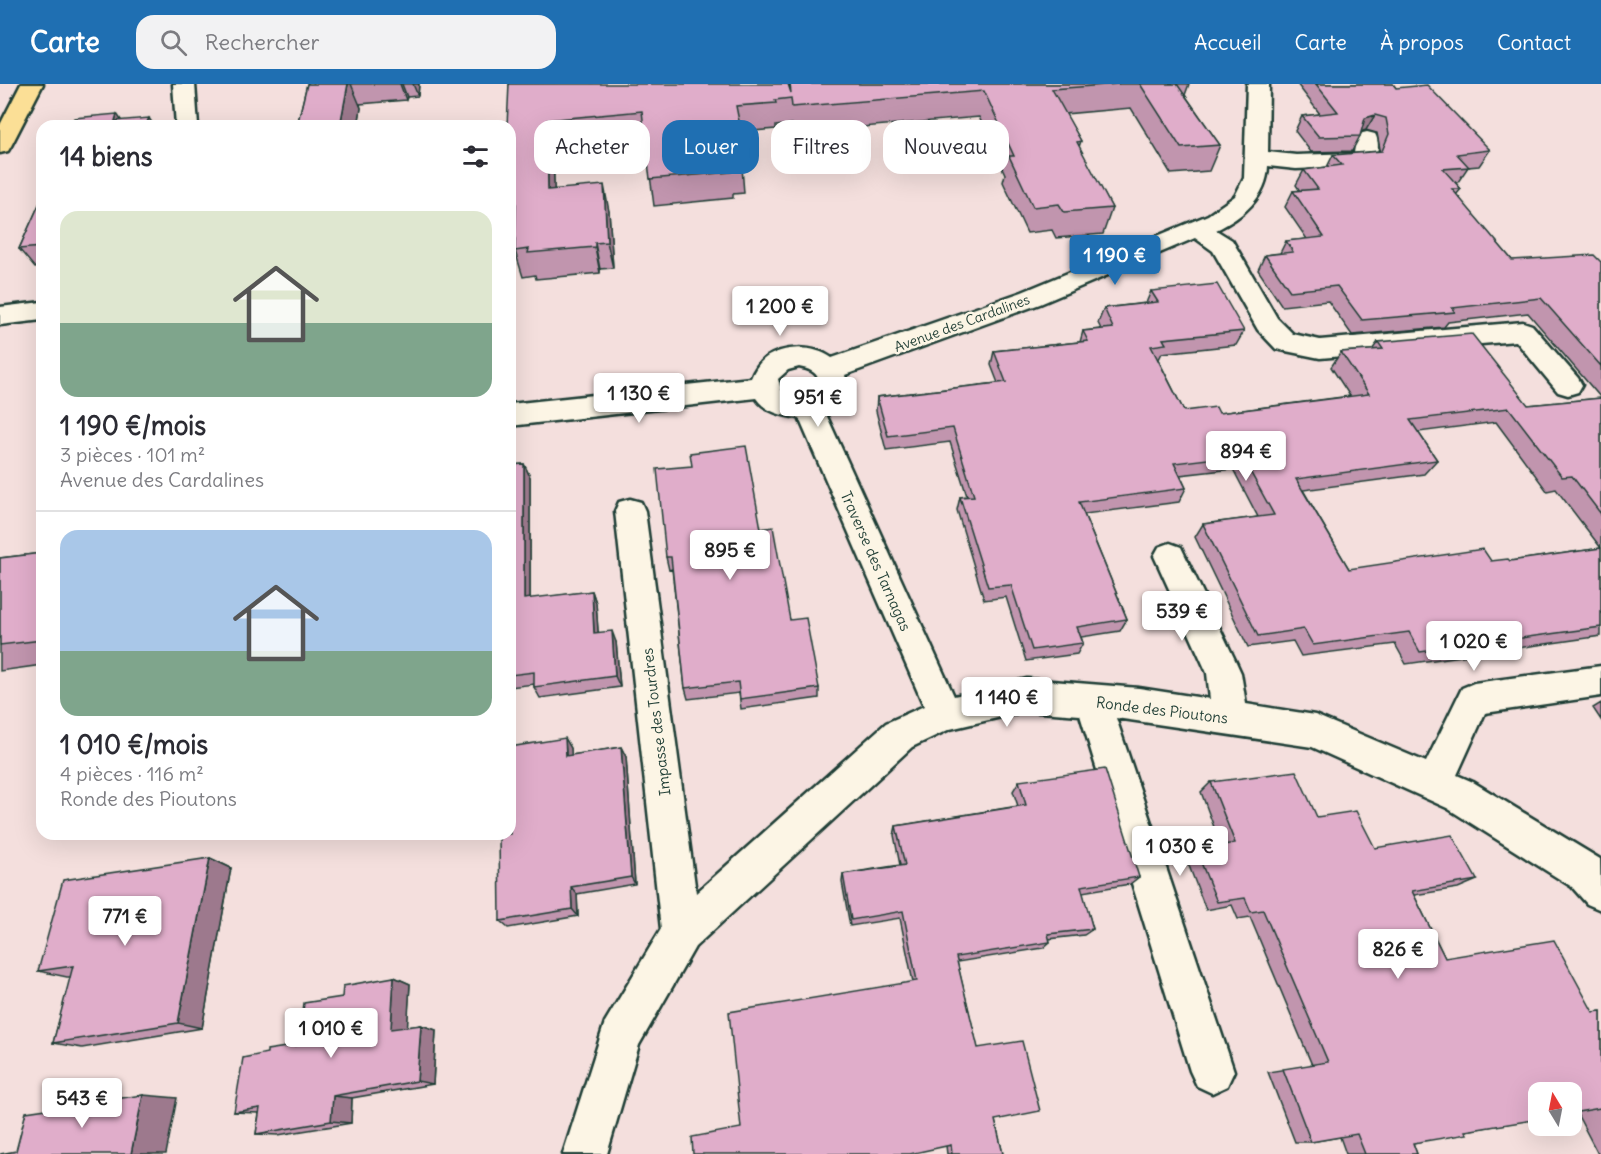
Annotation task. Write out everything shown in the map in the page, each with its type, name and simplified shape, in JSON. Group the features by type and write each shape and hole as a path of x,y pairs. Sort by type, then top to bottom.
{"main road":[{"path":"0,146 32,84"}],"street":[{"path":"184,84 187,120"},
{"name":"Avenue des Cardalines","path":"829,370 1031,298 1217,220 1245,200 1256,178 1258,84"},
{"path":"1256,158 1296,162 1365,159 1367,139"},
{"path":"1198,229 1223,246 1267,324 1285,342 1320,349 1523,331 1568,385"},
{"path":"3,314 36,311"},
{"path":"1470,336 1491,361"},
{"path":"790,358 817,361 829,370 834,377 831,392 826,399 808,407 785,406 774,401 767,395 764,387 764,379 772,366 790,358"},
{"path":"516,414 764,387"},
{"name":"Traverse des Tarnagas","path":"808,407 945,714"},
{"name":"Impasse des Tourdres","path":"630,511 681,933"},
{"path":"1170,556 1224,673 1230,718"},
{"path":"1434,784 1474,699 1601,681"},
{"name":"Ronde des Pioutons","path":"585,1154 620,1037 681,933 899,735 945,714 1026,695 1139,704 1315,731 1460,795 1587,873 1601,890"},
{"path":"1093,700 1212,1071"}],"building":[{"path":"307,84 348,84 341,120 298,120"},
{"path":"509,84 788,84 791,93 790,84 1119,84 1052,89 1081,141 1077,142 1112,208 1064,212 1059,204 1033,207 1009,156 1014,156 1009,145 1009,120 997,120 984,91 792,107 791,98 775,100 776,103 736,106 739,120 662,120 662,174 708,174 650,179 650,120 643,120 642,111 534,120 534,174 548,174 548,190 604,185 607,242 595,243 595,247 528,253 529,249 516,251 516,120 507,120"},
{"path":"1140,84 1177,84 1220,145 1181,148"},
{"path":"1316,84 1393,84 1396,88 1427,85 1490,150 1457,154 1469,167 1443,169 1461,189 1452,189 1512,260 1594,255 1601,262 1601,366 1541,298 1452,308 1455,312 1362,320 1337,286 1290,291 1265,255 1293,252 1286,241 1324,237 1293,191 1318,189 1304,170 1342,165 1333,155 1382,151 1389,134 1386,118 1375,115 1365,118 1360,136 1319,137 1302,116 1338,112"},
{"path":"117,114 115,120 73,120 74,118"},
{"path":"36,211 36,248 19,249"},
{"path":"1217,284 1244,331 1163,339 1166,344 1151,346 1184,411 1216,407 1219,413 1369,394 1341,352 1383,349 1378,342 1472,334 1528,405 1601,398 1601,514 1572,476 1562,477 1509,408 1410,420 1437,460 1296,479 1349,569 1483,549 1491,561 1508,559 1510,561 1601,548 1601,627 1420,652 1409,632 1313,645 1304,629 1258,636 1203,524 1274,515 1241,455 1174,463 1186,488 1079,502 1127,619 1077,627 1083,643 1032,650 1011,585 988,587 960,497 974,496 953,428 888,436 877,397 1006,382 994,351 1088,341 1083,331 1113,328 1104,308 1158,302 1151,291"},
{"path":"746,446 761,529 773,527 790,620 806,618 819,688 740,699 738,682 685,688 671,557 666,557 657,469 692,466 690,453"},
{"path":"524,464 524,599 592,591 594,633 612,631 615,676 534,687 534,672 516,674 516,465"},
{"path":"36,554 36,641 0,645 0,558"},
{"path":"565,738 566,756 621,747 631,877 571,887 572,909 500,921 499,840 516,840 516,746"},
{"path":"1105,769 1139,877 1081,886 1093,929 1048,934 1050,942 956,957 978,1048 1022,1041 1040,1111 995,1120 1003,1154 952,1154 951,1145 910,1154 693,1154 692,1137 741,1128 729,1012 917,981 903,911 851,920 843,874 905,865 896,826 1026,805 1019,781"},
{"path":"1296,771 1317,817 1356,811 1375,848 1452,835 1477,880 1412,891 1445,958 1554,940 1593,1012 1601,1011 1601,1110 1600,1108 1582,1111 1582,1082 1528,1082 1528,1121 1465,1131 1467,1134 1413,1143 1417,1154 1365,1154 1357,1134 1311,1142 1283,1069 1328,1062 1263,910 1251,912 1245,898 1217,902 1196,850 1235,843 1211,782"},
{"path":"210,858 178,1023 53,1043 73,966 38,971 63,880"},
{"path":"394,977 391,1029 421,1025 417,1081 333,1096 331,1121 256,1134 260,1108 234,1112 243,1058 267,1053 267,1050 299,1045 304,1003 342,997 343,986"},
{"path":"143,1095 131,1154 0,1154 16,1151 26,1112"}]}
